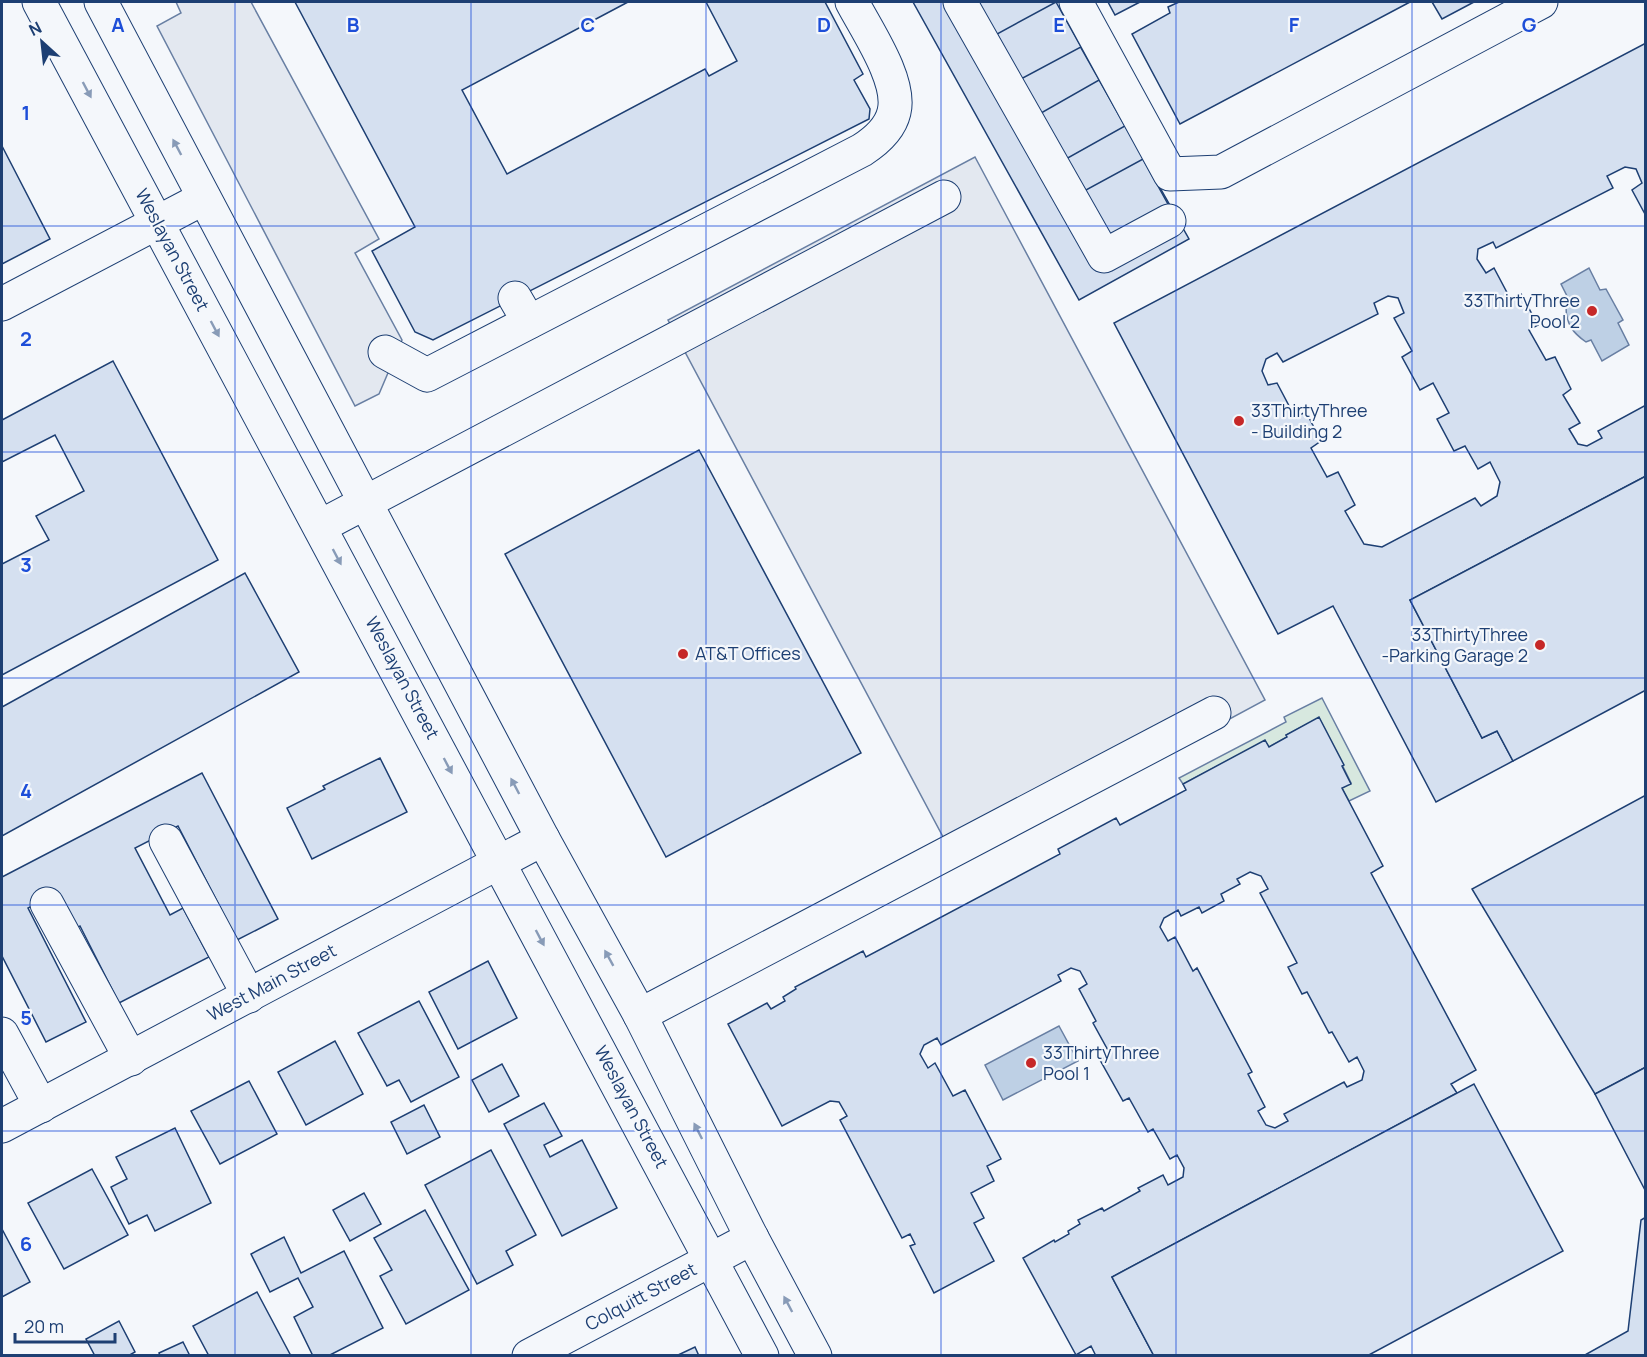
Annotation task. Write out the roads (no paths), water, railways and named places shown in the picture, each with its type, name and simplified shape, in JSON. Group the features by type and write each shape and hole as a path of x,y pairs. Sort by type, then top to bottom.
{"main road":[{"name":"Weslayan Street","path":"39,2 712,1258 762,1356"},
{"path":"101,2 543,839 640,1015 752,1238 815,1356"},
{"path":"385,352 427,375 522,310 611,264 862,150 874,142 886,129 894,112 894,87 852,2"},
{"path":"960,2 1104,256 1169,220"},
{"path":"1076,2 1170,174 1221,172 1540,2"},
{"path":"321,526 944,197"},
{"path":"2,304 204,198"},
{"path":"640,1015 1215,713"},
{"name":"West Main Street","path":"2,1126 543,839"},
{"path":"166,841 249,996"},
{"path":"47,904 131,1059"},
{"path":"2,1034 41,1106"},
{"name":"Colquitt Street","path":"529,1356 752,1238"}],"water":[{"name":"33ThirtyThree Pool 2","path":"1589,268 1600,290 1606,289 1623,320 1618,323 1629,345 1602,361 1591,340 1586,342 1571,328 1566,307 1571,304 1561,284"},
{"name":"33ThirtyThree Pool 1","path":"1059,1026 1078,1061 1003,1100 985,1065"}],"place":[{"name":"33ThirtyThree Pool 2","path":"1592,311"},
{"name":"33ThirtyThree - Building 2","path":"1239,421"},
{"name":"33ThirtyThree -Parking Garage 2","path":"1540,645"},
{"name":"AT&T Offices","path":"683,654"},
{"name":"33ThirtyThree Pool 1","path":"1031,1063"}]}
